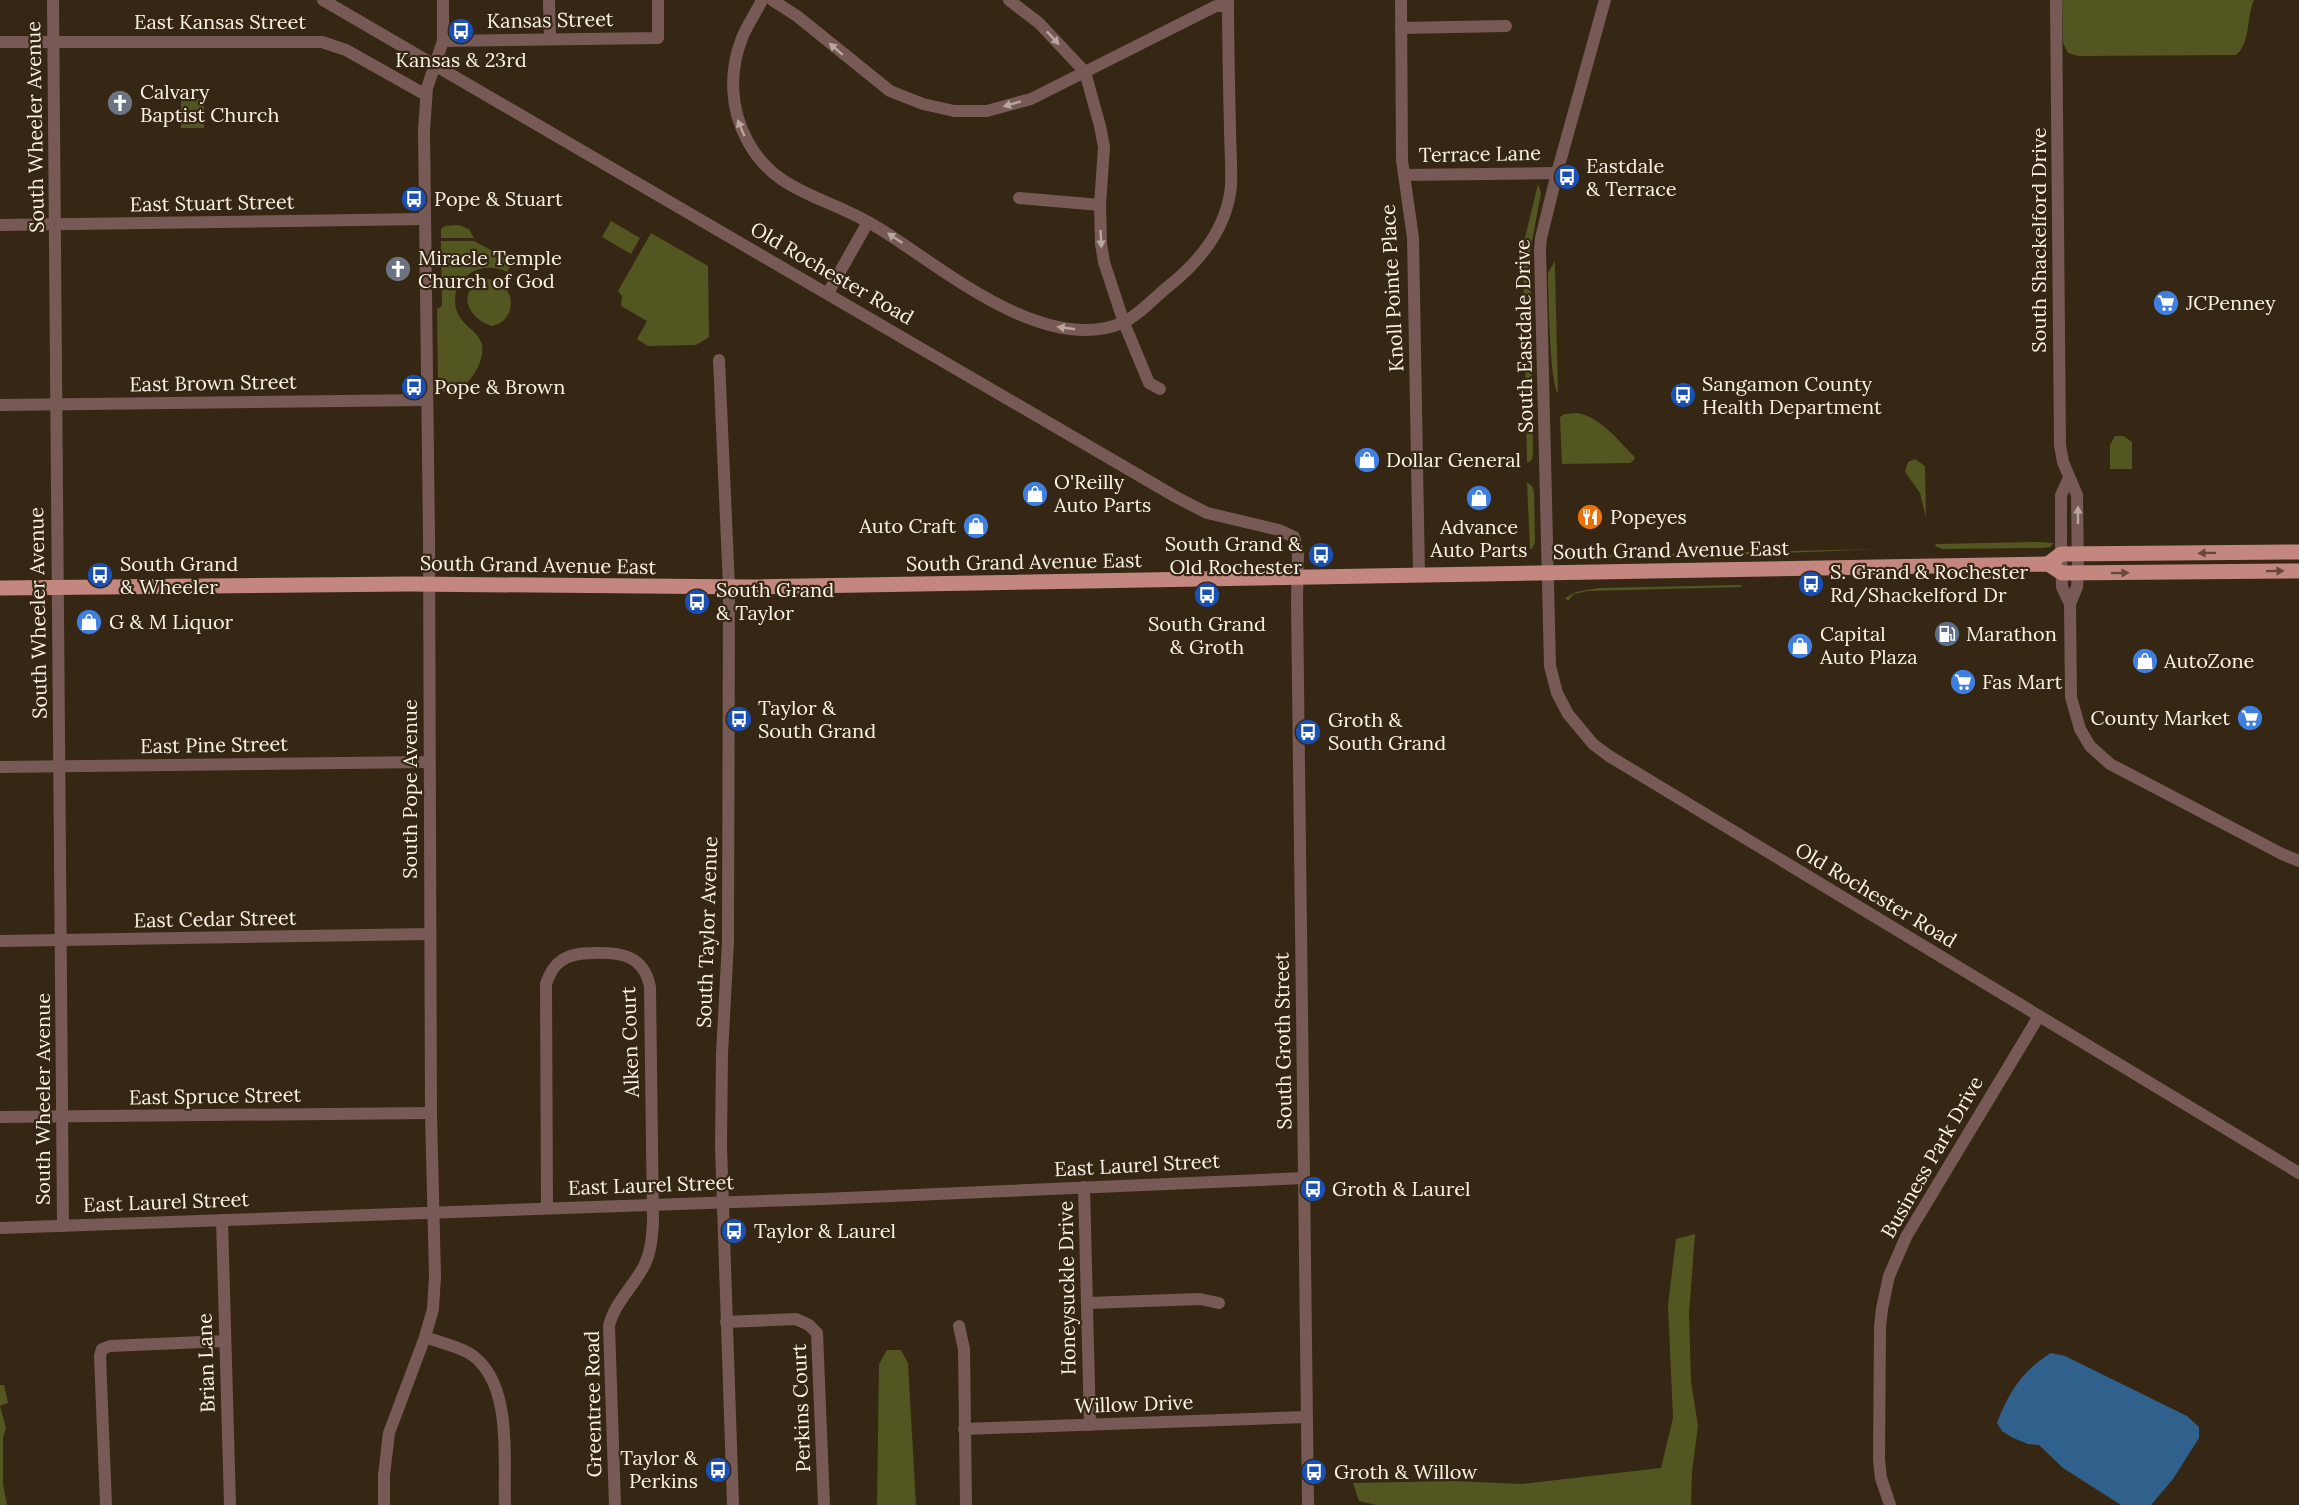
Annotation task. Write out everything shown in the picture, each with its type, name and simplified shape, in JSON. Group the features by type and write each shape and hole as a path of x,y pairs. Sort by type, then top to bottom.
{"main road":[{"path":"2299,552 2061,554 2048,564 2062,573 2299,571"},
{"name":"South Grand Avenue East","path":"0,588 429,584 729,587 2048,564"}],"street":[{"name":"South Wheeler Avenue","path":"53,0 63,1226"},
{"name":"Old Rochester Road","path":"323,0 1176,497 1207,513 1287,532 1297,542 1298,578"},
{"name":"South Pope Avenue","path":"384,1505 385,1465 389,1434 425,1337 434,1293 424,123 426,95 443,41 443,0"},
{"path":"549,0 550,39"},
{"name":"Kansas Street","path":"443,41 658,38 658,0"},
{"path":"762,0 743,36 733,78 735,108 747,141 764,165 776,177 802,193 846,210 868,222 986,297 1044,324 1083,330 1101,329 1124,323 1185,273 1198,259 1217,231 1231,187 1228,3 1216,6 1031,99 987,111 954,111 938,108 890,91 797,16 772,0"},
{"path":"1009,0 1039,23 1085,72 1104,147 1100,205 1104,262 1124,323 1149,383 1160,389"},
{"name":"Knoll Pointe Place","path":"1401,0 1402,160 1413,238 1419,575"},
{"name":"South Eastdale Drive","path":"1547,573 1541,238 1605,0"},
{"name":"South Shackelford Drive","path":"2056,0 2060,434 2061,454 2069,478 2078,495 2079,573 2070,604 2071,697 2080,729 2090,746 2110,764 2299,861"},
{"path":"1401,28 1506,26"},
{"name":"East Kansas Street","path":"0,42 322,42 346,50 426,95"},
{"name":"Terrace Lane","path":"1404,175 1557,173"},
{"path":"1019,198 1100,205"},
{"name":"East Stuart Street","path":"0,225 425,219"},
{"path":"828,293 868,222"},
{"name":"South Taylor Avenue","path":"719,360 729,587 729,942 721,1097 733,1505"},
{"name":"East Brown Street","path":"0,405 427,400"},
{"name":"South Shackelford Drive","path":"2069,478 2061,495 2061,554 2062,587 2070,604"},
{"name":"Old Rochester Road","path":"1547,573 1548,650 1553,681 1568,714 1593,744 1653,783 2299,1173"},
{"name":"South Groth Street","path":"1298,578 1308,1505"},
{"name":"East Pine Street","path":"0,767 429,762"},
{"name":"East Cedar Street","path":"0,941 430,934"},
{"name":"Alken Court","path":"547,1208 546,984 552,970 562,960 586,953 613,953 630,957 643,968 649,981 653,1205"},
{"name":"Business Park Drive","path":"1890,1505 1881,1478 1879,1460 1880,1327 1890,1276 1905,1237 2039,1016"},
{"name":"East Spruce Street","path":"0,1117 431,1113"},
{"name":"East Laurel Street","path":"0,1228 653,1205 1304,1178"},
{"name":"Honeysuckle Drive","path":"1084,1187 1090,1425"},
{"name":"Greentree Road","path":"615,1505 610,1318 647,1259 652,1237 653,1205"},
{"name":"Brian Lane","path":"222,1220 230,1505"},
{"path":"1088,1303 1200,1299 1219,1303"},
{"name":"Perkins Court","path":"726,1322 796,1319 819,1327 825,1505"},
{"path":"959,1326 964,1349 966,1505"},
{"path":"425,1337 468,1353 480,1362 495,1387 502,1407 505,1505"},
{"path":"106,1505 100,1346 225,1341"},
{"name":"Willow Drive","path":"964,1430 1306,1417"}],"green space":[{"path":"2062,0 2254,0 2244,44 2236,55 2078,56 2068,53 2063,43"},
{"path":"181,99 204,99 204,128 181,128"},
{"path":"1538,184 1541,193 1530,252 1533,453 1532,460 1527,463 1523,246"},
{"path":"611,221 640,238 631,254 602,237"},
{"path":"459,225 469,229 474,238 441,238 441,229 445,226"},
{"path":"651,233 708,266 709,337 696,345 648,346 637,339 647,321 621,306 622,296 618,291"},
{"path":"441,241 474,241 513,262 507,272 488,268 478,270 462,280 455,297 456,308 461,319 480,340 482,353 476,371 470,380 455,391 446,392 438,389 437,309 442,306"},
{"path":"1555,261 1558,393 1553,374 1548,286 1548,273"},
{"path":"489,279 505,287 511,302 506,317 500,323 492,326 475,316 468,302 468,294 472,288 479,282"},
{"path":"1578,413 1602,425 1635,457 1634,460 1630,463 1562,464 1560,417 1565,414"},
{"path":"2115,436 2124,436 2132,442 2132,469 2110,469 2110,445"},
{"path":"1915,459 1925,466 1926,518 1920,493 1905,472 1908,462"},
{"path":"1527,482 1532,486 1534,492 1535,542 1532,549 1530,549"},
{"path":"2054,543 2050,547 2043,548 1943,549 1935,546 1936,544"},
{"path":"1571,548 1578,556 1880,549 1733,555 1580,557 1567,552"},
{"path":"1740,585 1742,587 1588,591 1574,594 1568,601 1565,598 1576,592 1598,588"},
{"path":"1695,1234 1689,1313 1691,1381 1698,1426 1692,1472 1691,1505 1376,1505 1359,1501 1353,1483 1454,1481 1521,1484 1661,1468 1673,1418 1668,1305 1676,1239"},
{"path":"887,1350 901,1350 908,1363 916,1505 877,1505 879,1364"},
{"path":"0,1385 4,1385 8,1403 0,1406"},
{"path":"0,1406 6,1428 3,1438 3,1484 7,1505 0,1505"}],"water":[{"path":"2051,1353 2065,1356 2187,1416 2199,1427 2199,1438 2173,1479 2151,1505 2121,1505 2063,1468 2039,1445 2028,1444 2002,1431 1997,1423 2012,1392 2033,1366"}],"place":[{"name":"Kansas & 23rd","path":"461,31"},
{"name":"Calvary Baptist Church","path":"120,103"},
{"name":"Eastdale & Terrace","path":"1567,177"},
{"name":"Pope & Stuart","path":"414,199"},
{"name":"Miracle Temple Church of God","path":"398,269"},
{"name":"JCPenney","path":"2166,303"},
{"name":"Pope & Brown","path":"414,387"},
{"name":"Sangamon County Health Department","path":"1683,395"},
{"name":"Dollar General","path":"1367,460"},
{"name":"O'Reilly Auto Parts","path":"1035,494"},
{"name":"Advance Auto Parts","path":"1479,498"},
{"name":"Popeyes","path":"1590,517"},
{"name":"Auto Craft","path":"976,526"},
{"name":"South Grand & Old Rochester","path":"1321,555"},
{"name":"South Grand & Wheeler","path":"100,575"},
{"name":"S. Grand & Rochester Rd/Shackelford Dr","path":"1811,584"},
{"name":"South Grand & Groth","path":"1207,595"},
{"name":"South Grand & Taylor","path":"697,602"},
{"name":"G & M Liquor","path":"89,622"},
{"name":"Marathon","path":"1947,634"},
{"name":"Capital Auto Plaza","path":"1800,646"},
{"name":"AutoZone","path":"2145,661"},
{"name":"Fas Mart","path":"1963,682"},
{"name":"County Market","path":"2250,718"},
{"name":"Taylor & South Grand","path":"739,719"},
{"name":"Groth & South Grand","path":"1308,732"},
{"name":"Groth & Laurel","path":"1313,1189"},
{"name":"Taylor & Laurel","path":"734,1231"},
{"name":"Taylor & Perkins","path":"718,1470"},
{"name":"Groth & Willow","path":"1314,1472"}]}
